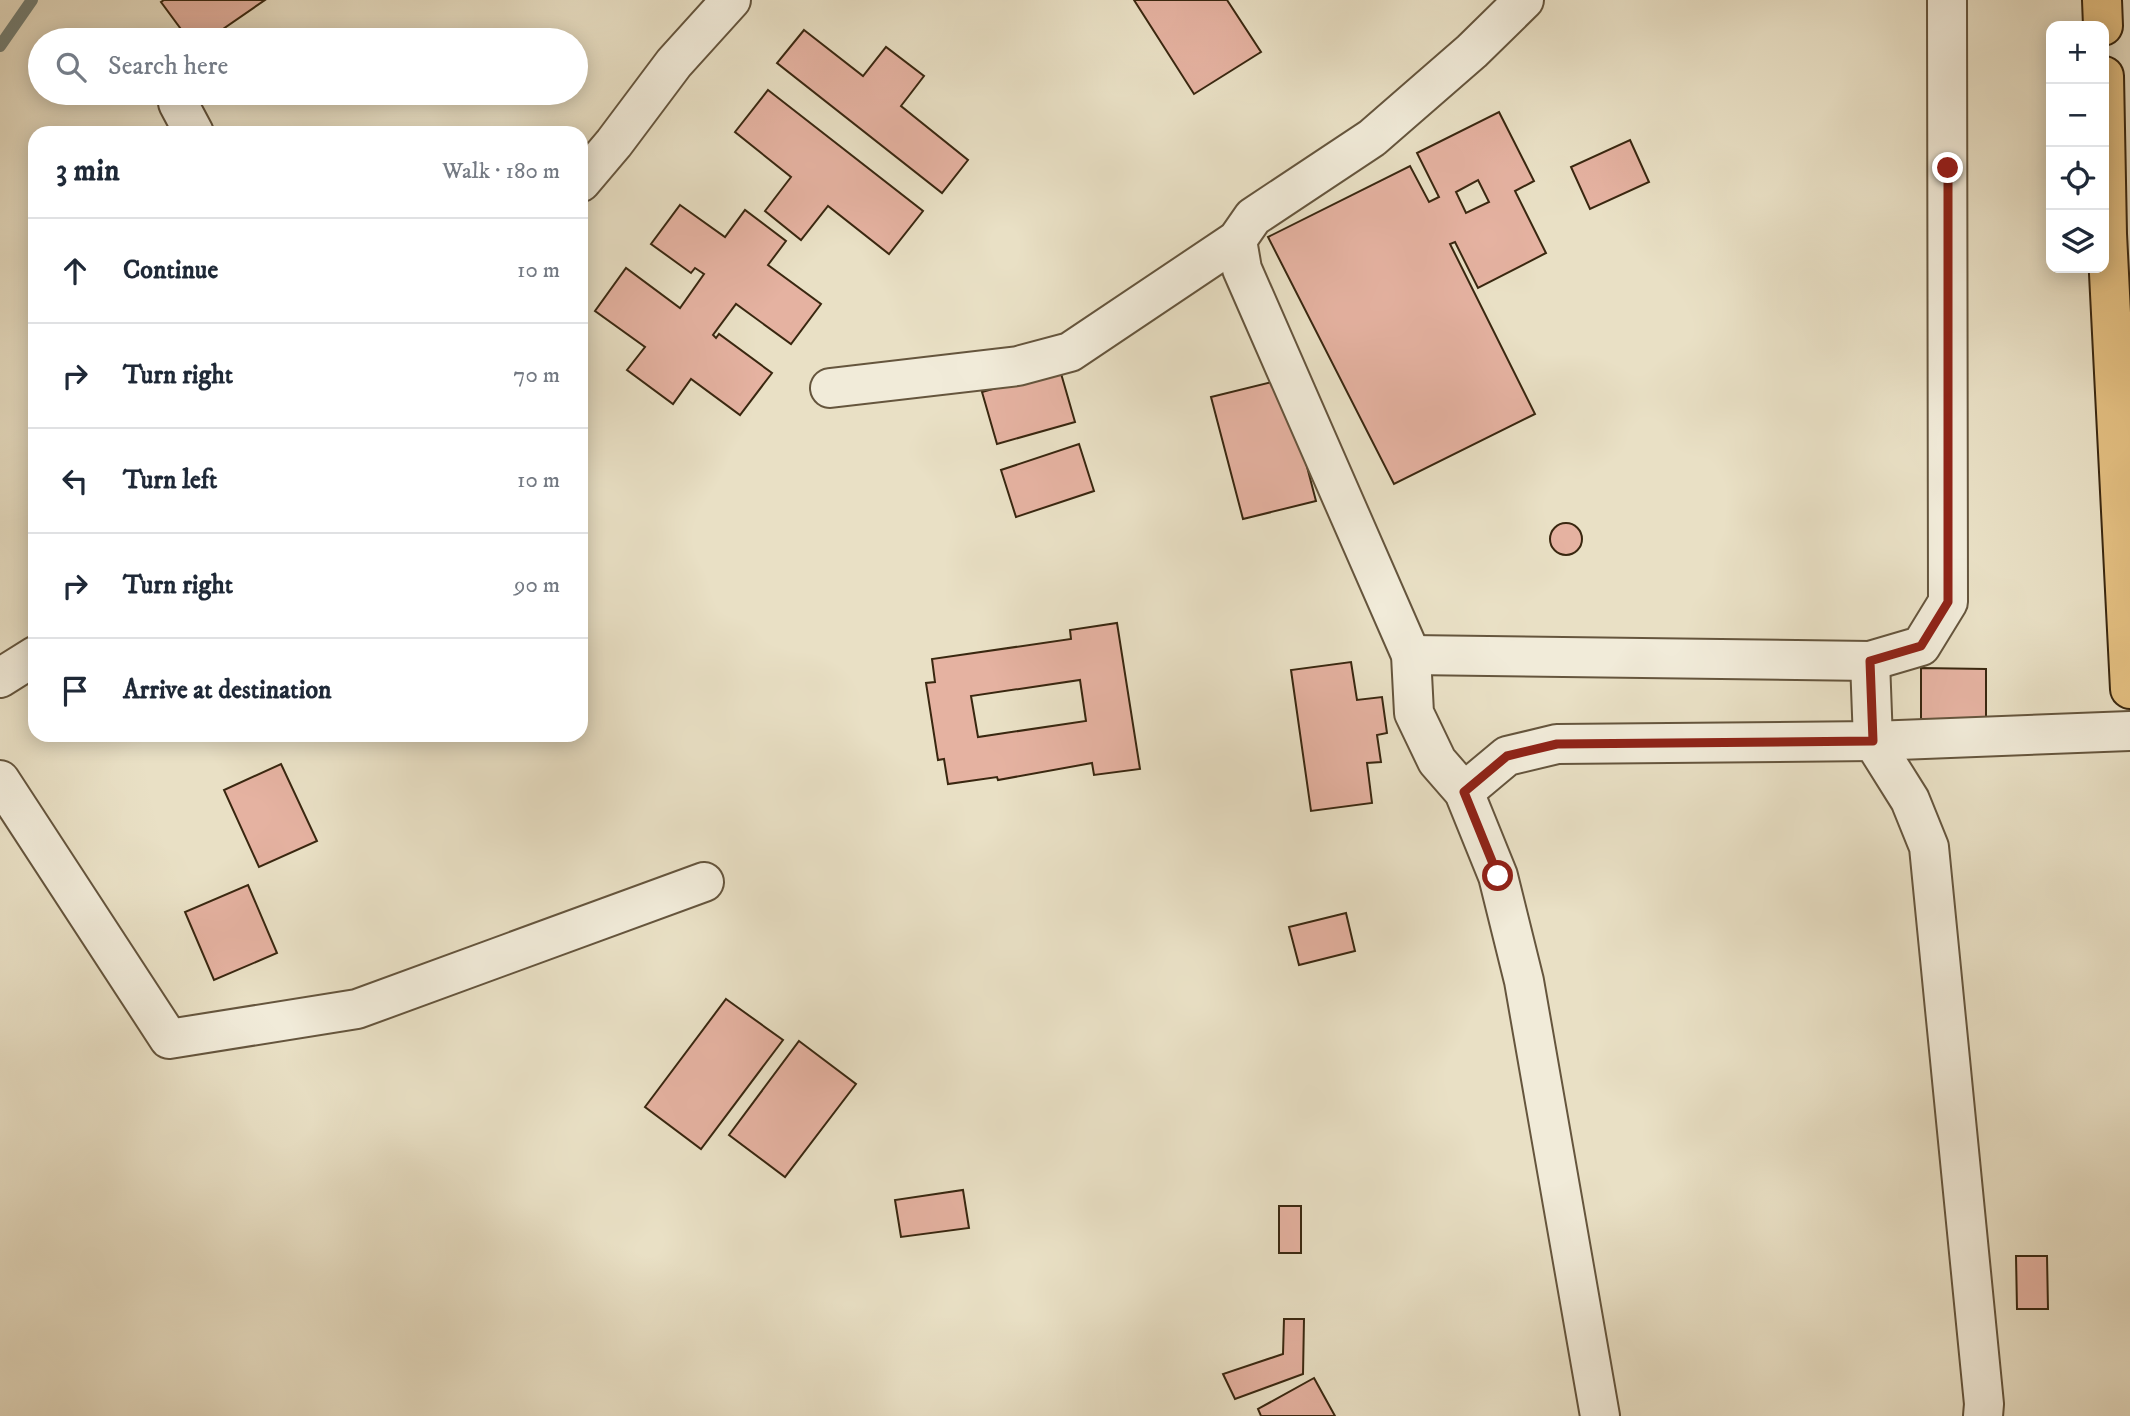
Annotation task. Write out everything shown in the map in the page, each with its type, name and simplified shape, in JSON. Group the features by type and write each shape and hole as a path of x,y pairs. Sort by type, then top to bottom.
{"highway":[{"path":"2102,0 2103,21"},
{"path":"2104,84 2107,234 2130,689"}],"street":[{"path":"588,174 674,63 731,0"},
{"path":"830,388 1018,366 1070,352 1237,240 1253,217 1372,138 1472,51 1524,0"},
{"path":"1411,655 1870,661 1921,646 1948,602 1947,0"},
{"path":"1237,240 1242,270 1411,655 1414,713 1437,761 1464,792 1498,876 1524,981 1600,1416"},
{"path":"0,678 28,660"},
{"path":"1870,661 1873,741 1910,800 1929,847 1983,1416"},
{"path":"1464,792 1507,756 1557,744 1873,741 2130,731"},
{"path":"0,780 169,1039 357,1009 704,882"}],"building":[{"path":"265,0 224,28 180,28 161,2"},
{"path":"1134,0 1227,0 1261,52 1194,94"},
{"path":"804,30 863,76 886,47 924,76 901,106 968,160 942,193 777,63"},
{"path":"768,90 923,211 889,254 828,206 801,240 765,211 791,177 735,132"},
{"path":"1499,112 1534,181 1515,191 1546,253 1478,288 1455,242 1450,244 1535,414 1394,484 1268,237 1410,166 1429,202 1439,197 1417,153","holes":["1478,180 1489,202 1466,213 1456,192"]},
{"path":"1630,140 1649,182 1590,209 1571,167"},
{"path":"680,205 725,237 745,210 786,241 768,265 821,304 791,344 736,304 713,335 716,338 719,334 772,373 740,415 691,379 673,404 627,370 645,347 595,311 626,268 680,308 704,274 695,268 691,273 651,244"},
{"path":"1060,370 1075,422 997,444 982,392"},
{"path":"1284,379 1316,501 1243,519 1211,397"},
{"path":"1079,444 1094,491 1016,517 1001,470"},
{"path":"1566,523 1578,527 1582,539 1578,551 1566,555 1554,551 1550,539 1554,527"},
{"path":"1117,623 1140,769 1094,775 1092,763 998,780 997,777 948,784 944,759 938,760 926,683 935,682 932,659 1071,639 1070,630","holes":["1080,680 1086,721 978,737 971,696"]},
{"path":"1351,662 1357,700 1382,697 1387,733 1377,735 1381,762 1367,763 1372,803 1311,811 1291,670"},
{"path":"1921,668 1986,669 1986,719 1921,719"},
{"path":"281,764 317,841 259,867 224,790"},
{"path":"248,885 277,953 214,980 185,912"},
{"path":"1346,913 1355,951 1299,965 1289,927"},
{"path":"726,999 783,1040 701,1149 645,1107"},
{"path":"799,1041 856,1084 785,1177 729,1135"},
{"path":"963,1190 969,1228 901,1237 895,1200"},
{"path":"1279,1206 1301,1206 1301,1253 1279,1253"},
{"path":"2016,1256 2047,1256 2048,1309 2017,1309"},
{"path":"1284,1319 1304,1319 1303,1374 1235,1399 1223,1374 1283,1354"},
{"path":"1314,1378 1335,1416 1261,1416 1258,1409"}],"waterway":[{"path":"0,46 32,0"}],"route":[{"path":"1498,876 1464,792 1507,756 1557,744 1873,741 1870,661 1921,646 1948,602 1948,168"}]}
